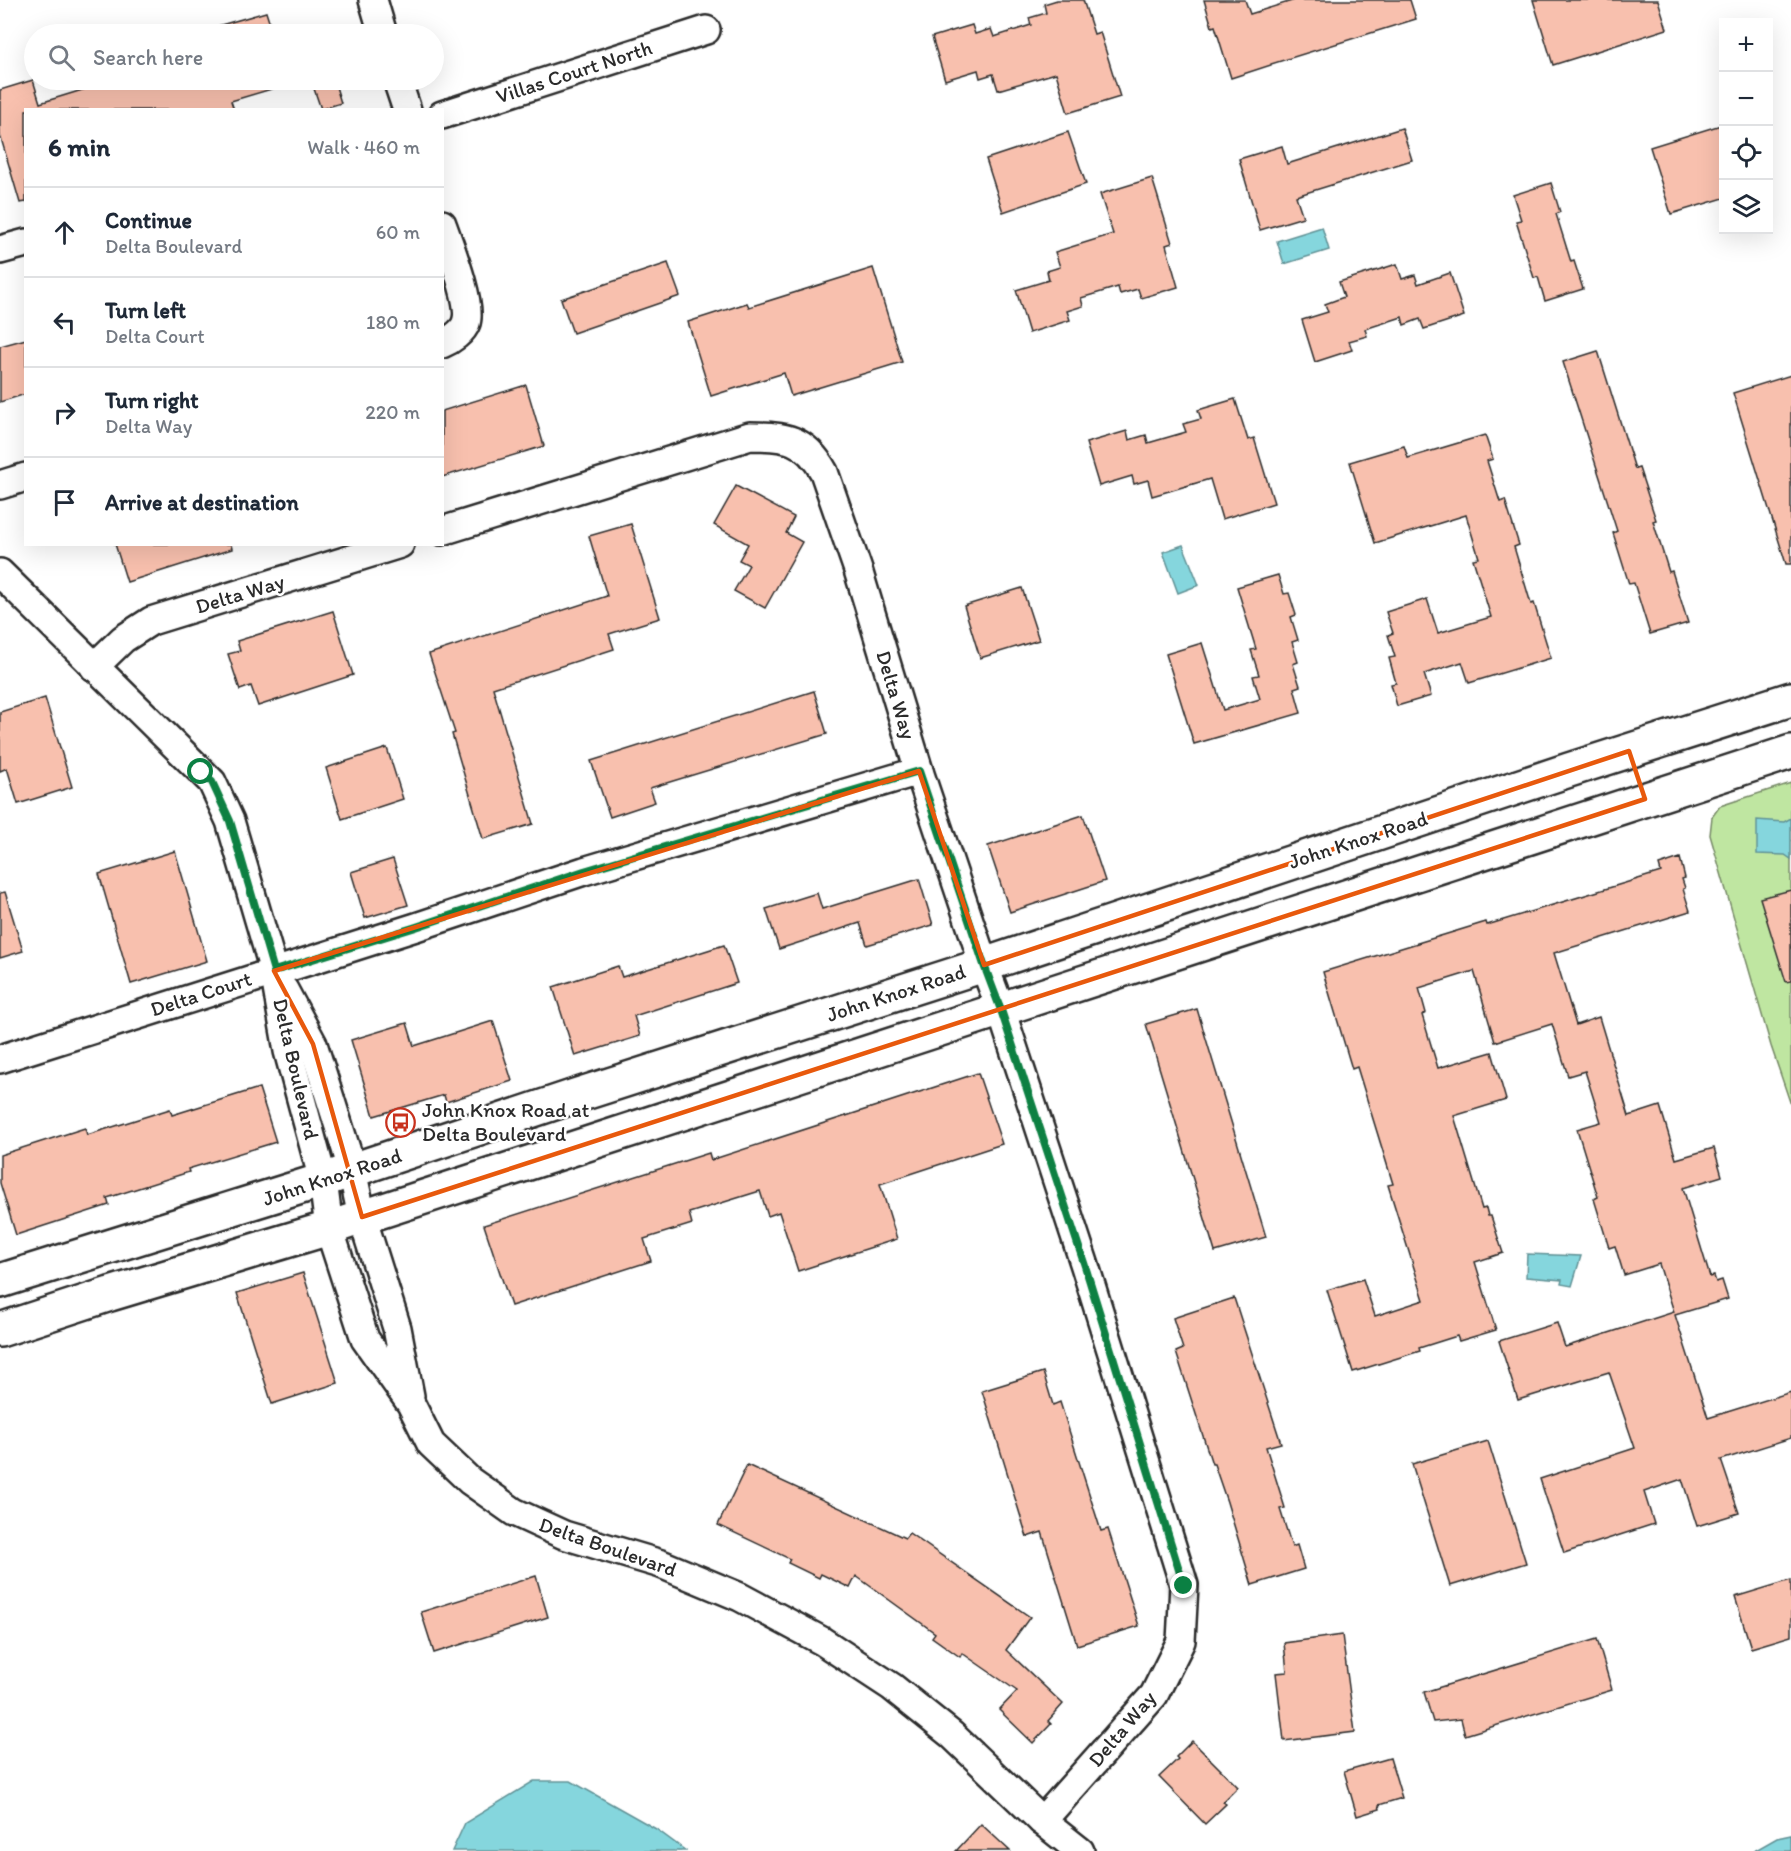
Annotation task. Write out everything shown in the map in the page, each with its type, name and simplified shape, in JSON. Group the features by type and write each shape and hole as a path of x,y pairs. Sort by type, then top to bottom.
{"main road":[{"name":"John Knox Road","path":"0,1281 338,1175 1791,699"},
{"path":"1644,746 1660,795"},
{"path":"0,1330 329,1228 1791,752"}],"street":[{"path":"373,0 381,24"},
{"name":"Villas Court North","path":"444,114 706,30"},
{"path":"401,90 406,108"},
{"path":"444,230 467,303 467,321 462,330 444,343"},
{"path":"0,250 24,244"},
{"name":"Delta Way","path":"444,530 750,436 777,436 792,440 808,449 818,460 824,472 858,570 919,771 1089,1276 1184,1586 1180,1641 1154,1695 1042,1821"},
{"path":"0,485 24,478"},
{"name":"Delta Way","path":"94,667 123,639 152,621 394,546"},
{"name":"Delta Boulevard","path":"0,573 212,782 230,821 274,971 313,1044 338,1175 329,1228 365,1339 411,1404 431,1444 470,1481 514,1512 564,1535 661,1564 740,1597 822,1641 892,1687 952,1735 1042,1821 1080,1851"},
{"name":"Delta Court","path":"0,1059 416,927 584,871 919,771"},
{"path":"338,1175 362,1217 398,1329 411,1404"}],"highlighted area":[{"path":"1629,751 1645,799 362,1217 313,1044 274,971 919,771 984,965"}],"green space":[{"path":"1791,783 1791,1105 1771,1046 1710,835 1712,817 1720,806"}],"water":[{"path":"1322,227 1329,250 1284,264 1277,241"},
{"path":"1183,545 1199,585 1178,593 1163,552"},
{"path":"1791,818 1791,859 1785,855 1757,854 1757,820 1784,822"},
{"path":"1527,1254 1581,1256 1572,1286 1561,1284 1562,1280 1526,1277"},
{"path":"534,1781 571,1781 656,1829 686,1851 452,1851 465,1823"},
{"path":"1791,1835 1791,1851 1754,1851 1777,1838"}],"building":[{"path":"1057,0 1083,0 1094,34 1100,32 1120,97 1068,113 1056,73 998,90 993,74 980,78 978,70 945,80 932,37 972,25 975,34 991,29 994,37 1031,25 1029,18 1046,13 1044,4"},
{"path":"1204,0 1245,0 1250,14 1295,0 1410,0 1416,19 1231,78 1215,26 1212,27"},
{"path":"1533,0 1658,0 1667,29 1553,65"},
{"path":"266,12 270,24 224,24"},
{"path":"24,83 24,90 36,90 40,103 82,90 268,90 231,101 233,108 24,108 24,202 20,203 0,135 0,90"},
{"path":"314,90 337,90 341,103 321,108"},
{"path":"1719,126 1719,200 1671,214 1650,147"},
{"path":"1402,128 1412,160 1296,196 1303,217 1260,230 1239,159 1282,146 1287,164"},
{"path":"1068,132 1086,184 1003,212 986,159"},
{"path":"1152,178 1172,243 1166,245 1178,287 1141,298 1138,289 1120,294 1118,287 1081,298 1083,306 1067,311 1070,320 1029,333 1016,290 1049,280 1047,271 1060,267 1055,252 1113,234 1100,194"},
{"path":"1551,183 1560,212 1556,214 1571,262 1574,261 1583,289 1545,301 1538,277 1534,278 1516,221 1521,220 1513,195"},
{"path":"668,263 680,296 573,333 561,299"},
{"path":"1397,264 1402,279 1415,275 1418,284 1450,273 1464,316 1424,329 1420,319 1404,325 1402,317 1365,329 1367,336 1349,341 1352,350 1315,362 1302,320 1328,312 1325,304 1344,297 1339,282"},
{"path":"873,268 902,362 791,396 784,373 711,396 688,322 747,303 749,307"},
{"path":"24,340 24,395 0,402 0,346"},
{"path":"1598,351 1635,469 1639,468 1656,520 1653,521 1669,572 1672,571 1688,623 1650,634 1634,583 1629,584 1613,533 1617,531 1563,362"},
{"path":"1791,375 1791,564 1786,564 1733,393"},
{"path":"526,385 544,446 444,476 444,410"},
{"path":"1235,399 1248,440 1254,438 1274,503 1222,519 1210,479 1152,496 1148,480 1134,484 1132,476 1099,486 1086,443 1127,431 1129,440 1146,435 1148,443 1186,432 1183,424 1201,419 1198,410"},
{"path":"1485,435 1493,459 1487,461 1500,502 1505,500 1519,545 1514,547 1531,604 1534,603 1551,658 1469,683 1462,662 1424,674 1431,696 1397,706 1391,684 1396,683 1389,658 1395,657 1388,635 1393,633 1386,612 1427,599 1438,633 1491,617 1473,559 1479,558 1466,515 1375,543 1350,462 1404,446 1408,458"},
{"path":"736,486 794,517 786,533 802,542 765,608 734,591 749,565 739,560 748,544 714,525"},
{"path":"631,524 660,618 609,634 614,649 493,688 533,824 483,839 452,734 455,733 429,654 607,596 589,536"},
{"path":"116,546 231,546 232,549 127,582"},
{"path":"1278,575 1284,594 1289,593 1296,615 1291,617 1298,640 1292,642 1298,662 1293,664 1300,686 1294,688 1301,713 1194,744 1166,654 1202,643 1223,710 1260,699 1253,676 1259,675 1251,650 1256,649 1237,587"},
{"path":"1022,588 1039,640 980,658 964,606"},
{"path":"333,611 353,675 258,706 251,686 240,690 228,654 240,651 237,641"},
{"path":"814,691 827,734 650,788 655,802 610,817 591,761"},
{"path":"45,698 72,787 18,804 7,768 0,771 0,712"},
{"path":"387,748 403,799 342,819 326,768"},
{"path":"1083,815 1105,881 1010,912 988,846"},
{"path":"175,851 207,961 131,984 99,874"},
{"path":"1680,858 1685,878 1682,879 1685,888 1683,889 1690,911 1554,953 1576,1025 1599,1017 1629,1116 1660,1106 1676,1159 1714,1148 1722,1176 1683,1188 1710,1277 1714,1276 1716,1282 1722,1280 1728,1299 1675,1315 1708,1418 1791,1392 1791,1438 1721,1460 1739,1513 1697,1526 1682,1479 1644,1492 1654,1524 1564,1553 1540,1479 1635,1448 1609,1372 1518,1400 1499,1341 1557,1323 1565,1347 1674,1312 1659,1264 1624,1275 1615,1246 1609,1248 1594,1199 1598,1197 1577,1129 1601,1122 1585,1071 1568,1076 1552,1024 1495,1042 1474,971 1419,988 1426,1013 1422,1015 1438,1068 1492,1052 1506,1100 1454,1116 1482,1209 1486,1208 1488,1216 1491,1216 1503,1253 1475,1262 1496,1330 1459,1341 1457,1336 1419,1348 1420,1351 1353,1372 1327,1290 1363,1279 1375,1316 1424,1300 1388,1185 1393,1184 1357,1067 1352,1069 1323,972 1661,872 1659,865"},
{"path":"393,859 408,905 365,918 351,872"},
{"path":"919,879 933,925 867,945 860,923 779,949 766,909 817,893 822,909"},
{"path":"1791,890 1791,981 1786,982 1760,898"},
{"path":"5,892 23,951 0,958 0,893"},
{"path":"724,945 737,983 634,1016 640,1036 575,1056 553,987 618,966 622,977"},
{"path":"1197,1009 1266,1237 1215,1252 1146,1024"},
{"path":"493,1021 512,1081 446,1102 444,1095 374,1116 351,1040 407,1023 414,1046"},
{"path":"978,1073 1002,1144 880,1184 897,1239 798,1271 779,1212 768,1216 760,1191 689,1213 692,1224 644,1239 651,1261 511,1306 484,1225 709,1153 711,1160"},
{"path":"259,1088 276,1142 188,1169 189,1172 107,1198 109,1205 16,1235 0,1183 0,1155 85,1128 87,1135 170,1109 172,1115"},
{"path":"303,1273 338,1383 272,1404 237,1293"},
{"path":"1234,1298 1281,1443 1266,1447 1285,1508 1280,1509 1292,1547 1297,1545 1304,1569 1252,1585 1227,1502 1214,1464 1212,1464 1176,1352 1183,1349 1173,1318"},
{"path":"1043,1372 1053,1405 1060,1402 1101,1531 1108,1529 1139,1626 1077,1645 1042,1532 1027,1537 982,1391"},
{"path":"1488,1441 1526,1563 1450,1586 1412,1464"},
{"path":"747,1465 905,1538 909,1533 1030,1617 1006,1650 1063,1704 1048,1721 1051,1724 1033,1743 999,1710 1017,1691 962,1653 960,1657 932,1637 935,1633 856,1576 850,1588 821,1574 819,1578 788,1563 790,1559 718,1525"},
{"path":"536,1576 548,1617 434,1653 421,1612"},
{"path":"1791,1580 1791,1636 1751,1648 1735,1597"},
{"path":"1342,1635 1355,1732 1284,1741 1276,1673 1287,1672 1284,1643"},
{"path":"1597,1639 1612,1690 1465,1735 1461,1719 1433,1722 1424,1692"},
{"path":"1192,1741 1238,1787 1223,1802 1226,1804 1205,1824 1159,1777 1178,1759 1176,1757"},
{"path":"1390,1758 1402,1798 1379,1805 1380,1809 1357,1816 1344,1771"},
{"path":"981,1824 1010,1851 956,1851"}],"place":[{"name":"John Knox Road at Delta Boulevard","path":"401,1122"}],"route":[{"path":"201,772 212,782 230,821 274,971 584,871 919,771 1085,1266 1184,1586"}]}
